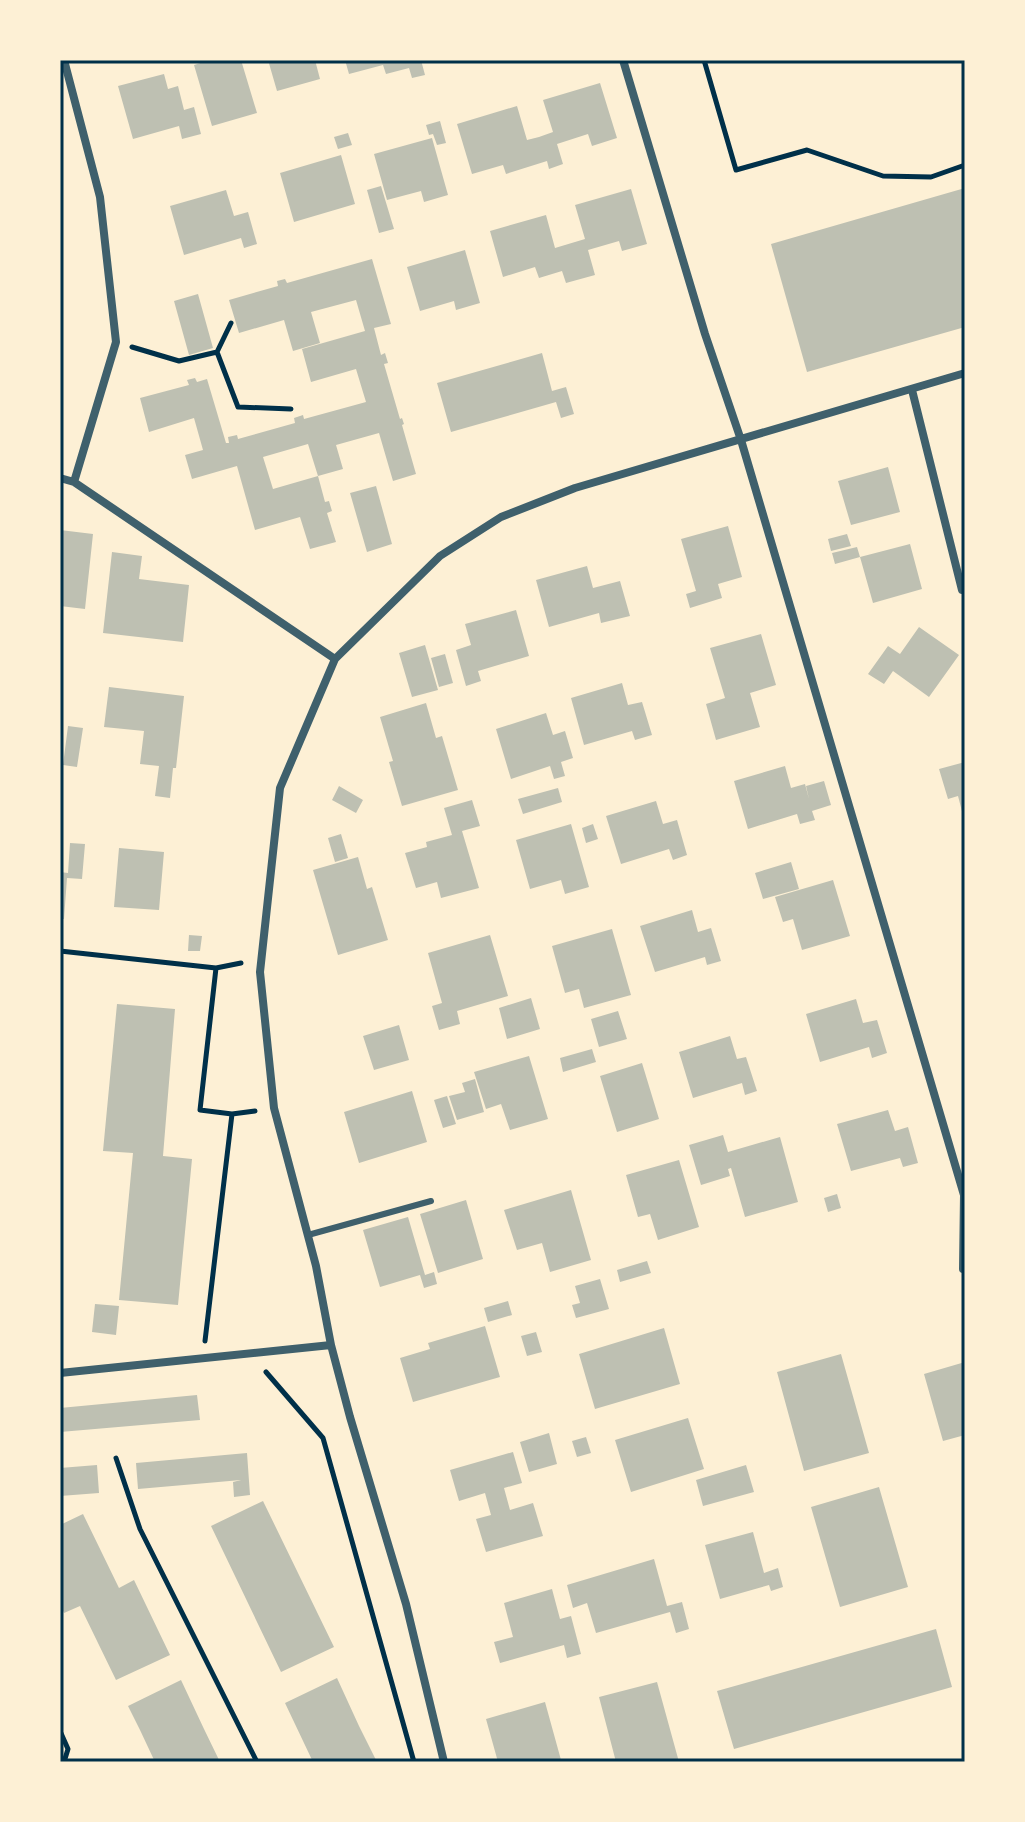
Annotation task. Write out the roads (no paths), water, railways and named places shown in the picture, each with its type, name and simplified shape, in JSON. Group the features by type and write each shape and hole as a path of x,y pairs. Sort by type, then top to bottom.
{"street":[{"path":"64,60 100,197 116,342 74,482"},
{"path":"623,60 705,334 741,440 964,1195 963,1269"},
{"path":"444,1762 406,1604 331,1345 316,1266 274,1108 260,972 280,788 335,659 440,556 501,517 575,488 965,373"},
{"path":"912,390 962,590 965,590"},
{"path":"60,478 74,482 335,659"},
{"path":"60,1373 331,1345"}],"lane":[{"path":"308,1235 431,1201"}]}
